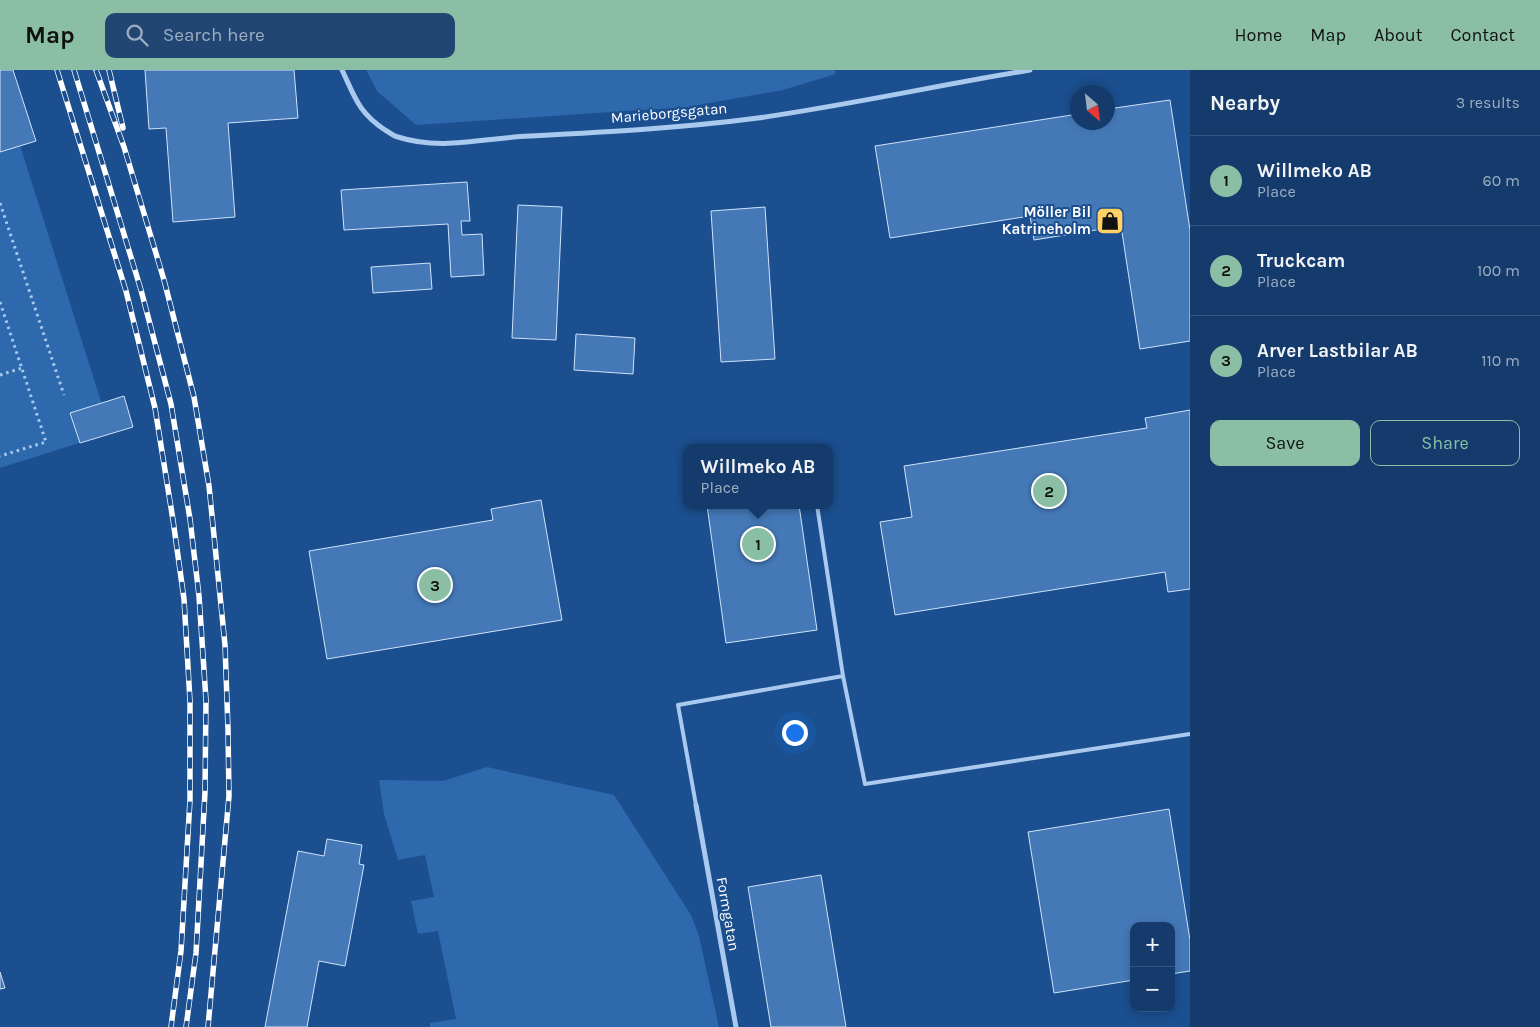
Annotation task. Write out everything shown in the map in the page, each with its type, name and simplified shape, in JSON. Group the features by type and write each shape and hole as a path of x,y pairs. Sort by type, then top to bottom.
{"street":[{"name":"Marieborgsgatan","path":"342,70 359,107 374,122 396,137 421,142 451,144 517,136 636,130 756,118 838,106 1030,70"},
{"name":"Formgatan","path":"696,805 736,1027"}],"lane":[{"path":"818,509 843,676 865,784 1190,734"},
{"path":"696,805 678,705 843,676"}],"path":[{"path":"0,203 64,395"},
{"path":"0,302 46,442 0,456"},
{"path":"0,375 22,368"}],"shaded area":[{"path":"366,70 835,70 836,74 783,90 687,107 416,125 377,91"},
{"path":"0,82 111,433 0,468"},
{"path":"487,767 614,795 691,915 699,936 719,1027 430,1027 430,1023 456,1019 438,931 418,934 411,901 434,897 425,855 398,860 384,814 379,780 443,781"}],"building":[{"path":"0,70 13,70 36,141 0,152"},
{"path":"145,70 294,70 298,118 228,123 235,217 173,222 166,128 149,129"},
{"name":"Möller Bil Katrineholm","path":"1170,100 1190,230 1190,341 1140,349 1121,226 1034,240 1030,216 890,238 875,146 1070,115 1070,130 1115,130 1115,108"},
{"path":"467,182 470,221 461,221 462,235 482,234 484,275 451,277 448,224 344,230 341,190"},
{"path":"518,205 562,207 556,340 512,338"},
{"path":"765,207 775,359 721,362 711,211"},
{"path":"430,263 432,289 373,293 371,267"},
{"path":"576,334 635,338 633,374 574,370"},
{"path":"124,396 133,427 80,443 70,413"},
{"path":"1190,410 1190,589 1168,592 1165,572 895,615 880,522 912,517 904,466 1147,428 1145,418"},
{"path":"541,500 562,620 327,659 309,551 493,520 491,509"},
{"path":"708,509 800,509 817,630 726,643"},
{"path":"1169,809 1190,940 1190,971 1175,973 1175,922 1130,922 1130,981 1054,993 1028,832"},
{"path":"327,839 362,845 359,864 364,865 345,966 319,961 307,1027 265,1027 298,851 324,856"},
{"path":"821,875 846,1027 771,1027 748,887"},
{"path":"0,972 5,988 0,989"}],"railway":[{"path":"57,70 126,291 155,408 184,599 190,701 190,800 181,951 171,1027"},
{"path":"74,70 141,290 171,404 190,519 199,596 206,700 205,792 196,953 186,1027"},
{"path":"96,70 124,147 164,280 194,397 209,486 225,645 229,796 208,1027"},
{"path":"109,70 123,128"}],"place":[{"name":"Möller Bil Katrineholm","path":"1110,221"},
{"name":"Truckcam","path":"1049,491"},
{"name":"Willmeko AB","path":"758,544"},
{"name":"Arver Lastbilar AB","path":"435,585"}]}
